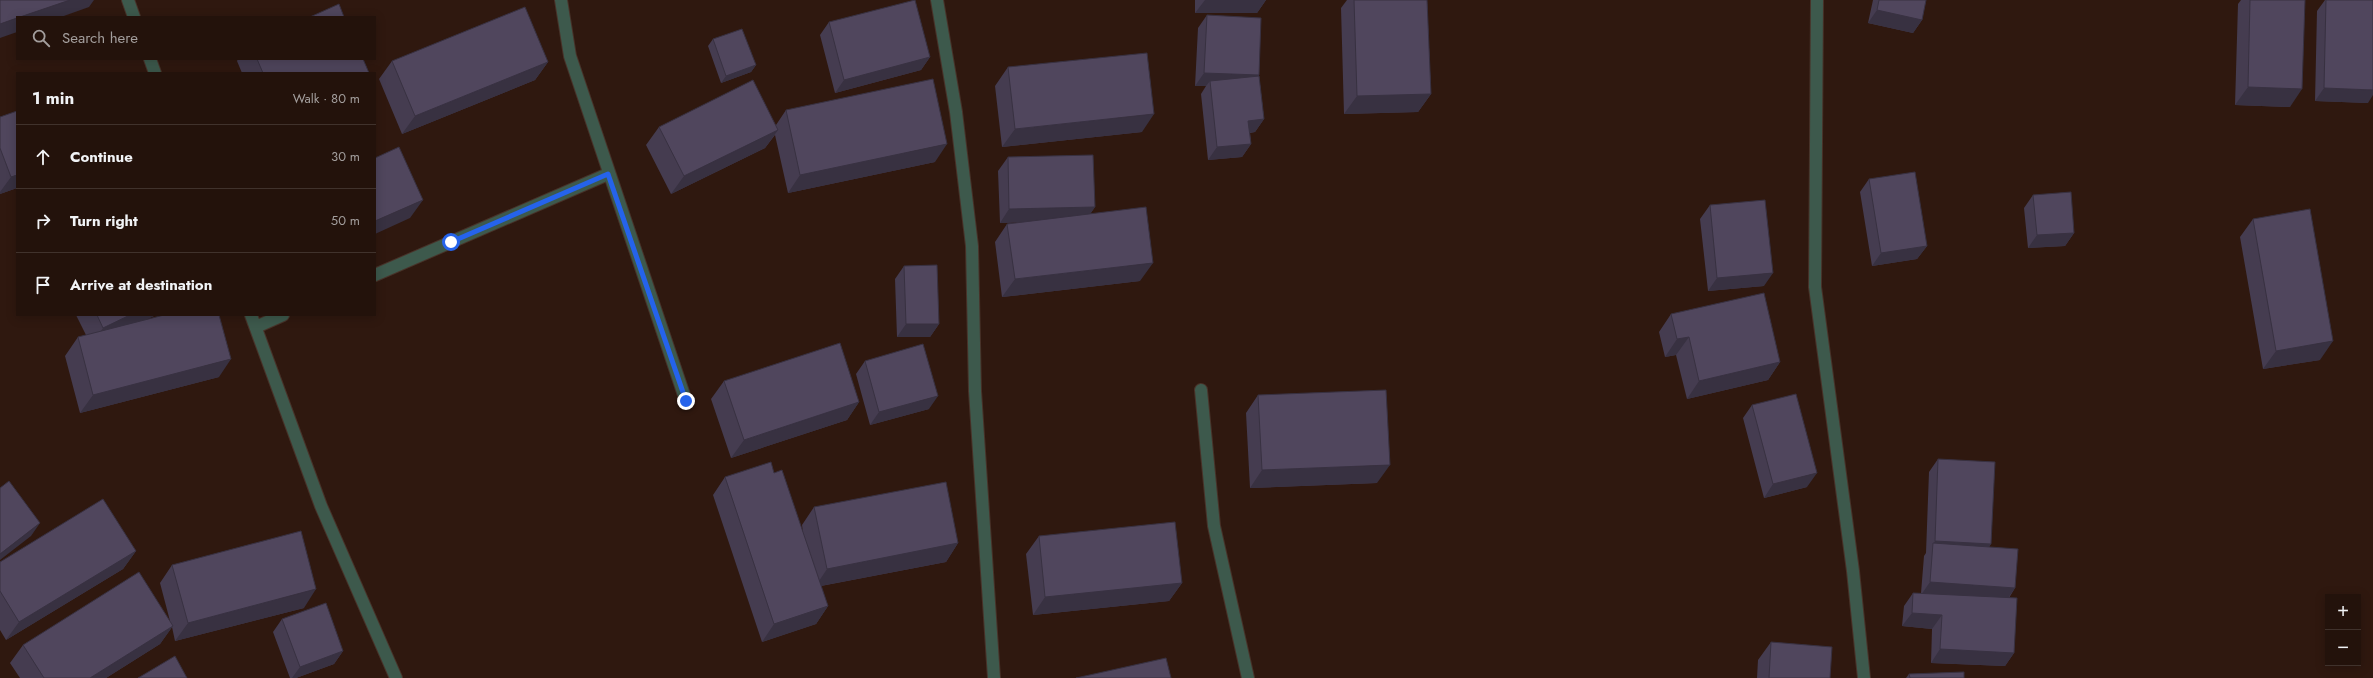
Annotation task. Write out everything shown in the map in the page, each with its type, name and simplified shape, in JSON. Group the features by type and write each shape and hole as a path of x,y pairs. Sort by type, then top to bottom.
{"street":[{"path":"128,0 134,16"},
{"path":"561,0 570,56 608,174 686,401"},
{"path":"938,0 956,112 972,246 975,392 994,678"},
{"path":"1817,0 1814,287 1853,572 1864,678"},
{"path":"150,60 155,72"},
{"path":"376,275 608,174"},
{"path":"252,316 321,506 396,678"},
{"path":"256,327 281,316"},
{"path":"1201,390 1214,526 1248,678"}],"building":[{"path":"0,0 70,0 23,16 16,16 16,18 0,24"},
{"path":"915,0 930,57 844,80 829,22"},
{"path":"1354,0 1427,0 1431,94 1357,96"},
{"path":"1879,0 1926,0 1922,20 1877,10"},
{"path":"2250,0 2305,0 2302,89 2248,87"},
{"path":"2326,0 2373,0 2373,90 2324,88"},
{"path":"339,4 344,16 312,16"},
{"path":"525,7 548,62 415,116 392,61"},
{"path":"1207,15 1261,18 1259,75 1204,73"},
{"path":"742,29 756,65 726,76 713,39"},
{"path":"1147,53 1154,114 1015,129 1008,67"},
{"path":"257,60 363,60 369,72 263,72"},
{"path":"1259,76 1264,119 1248,121 1251,144 1217,147 1210,81"},
{"path":"933,79 947,144 800,175 786,110"},
{"path":"753,80 778,130 684,176 659,127"},
{"path":"16,111 16,175 11,177 0,148 0,117"},
{"path":"399,147 423,200 376,221 376,158"},
{"path":"1093,155 1095,207 1009,209 1008,157"},
{"path":"1915,172 1927,246 1881,253 1869,179"},
{"path":"2071,192 2074,233 2037,235 2033,195"},
{"path":"1765,200 1773,273 1717,278 1710,205"},
{"path":"1146,207 1153,263 1015,279 1007,224"},
{"path":"2310,209 2333,341 2276,351 2253,219"},
{"path":"937,265 939,324 906,324 904,266"},
{"path":"1764,293 1780,362 1699,381 1689,337 1677,339 1671,314"},
{"path":"97,316 128,316 103,328"},
{"path":"160,316 219,316 231,359 93,395 78,337"},
{"path":"840,343 859,402 744,440 724,381"},
{"path":"923,344 938,396 879,412 865,361"},
{"path":"1386,390 1390,465 1262,470 1258,395"},
{"path":"1796,394 1817,473 1773,484 1752,405"},
{"path":"1938,459 1995,462 1991,544 1935,541"},
{"path":"771,462 774,473 782,470 828,606 774,624 725,477"},
{"path":"9,481 40,523 0,554 0,488"},
{"path":"946,482 958,543 827,569 814,507"},
{"path":"103,499 136,551 19,622 0,591 0,562"},
{"path":"1175,522 1182,583 1045,597 1039,536"},
{"path":"301,531 316,589 188,623 172,565"},
{"path":"1933,543 2018,549 2015,588 1930,582"},
{"path":"139,572 173,626 90,678 44,678 23,645"},
{"path":"1913,593 2017,598 2014,653 1940,649 1942,615 1912,613"},
{"path":"326,603 343,651 300,667 282,619"},
{"path":"1771,642 1832,647 1830,678 1769,678"},
{"path":"175,656 187,678 138,678"},
{"path":"1166,658 1171,678 1076,678"},
{"path":"1964,672 1964,678 1910,678 1909,674"}],"route":[{"path":"451,242 608,174 686,401"}]}
